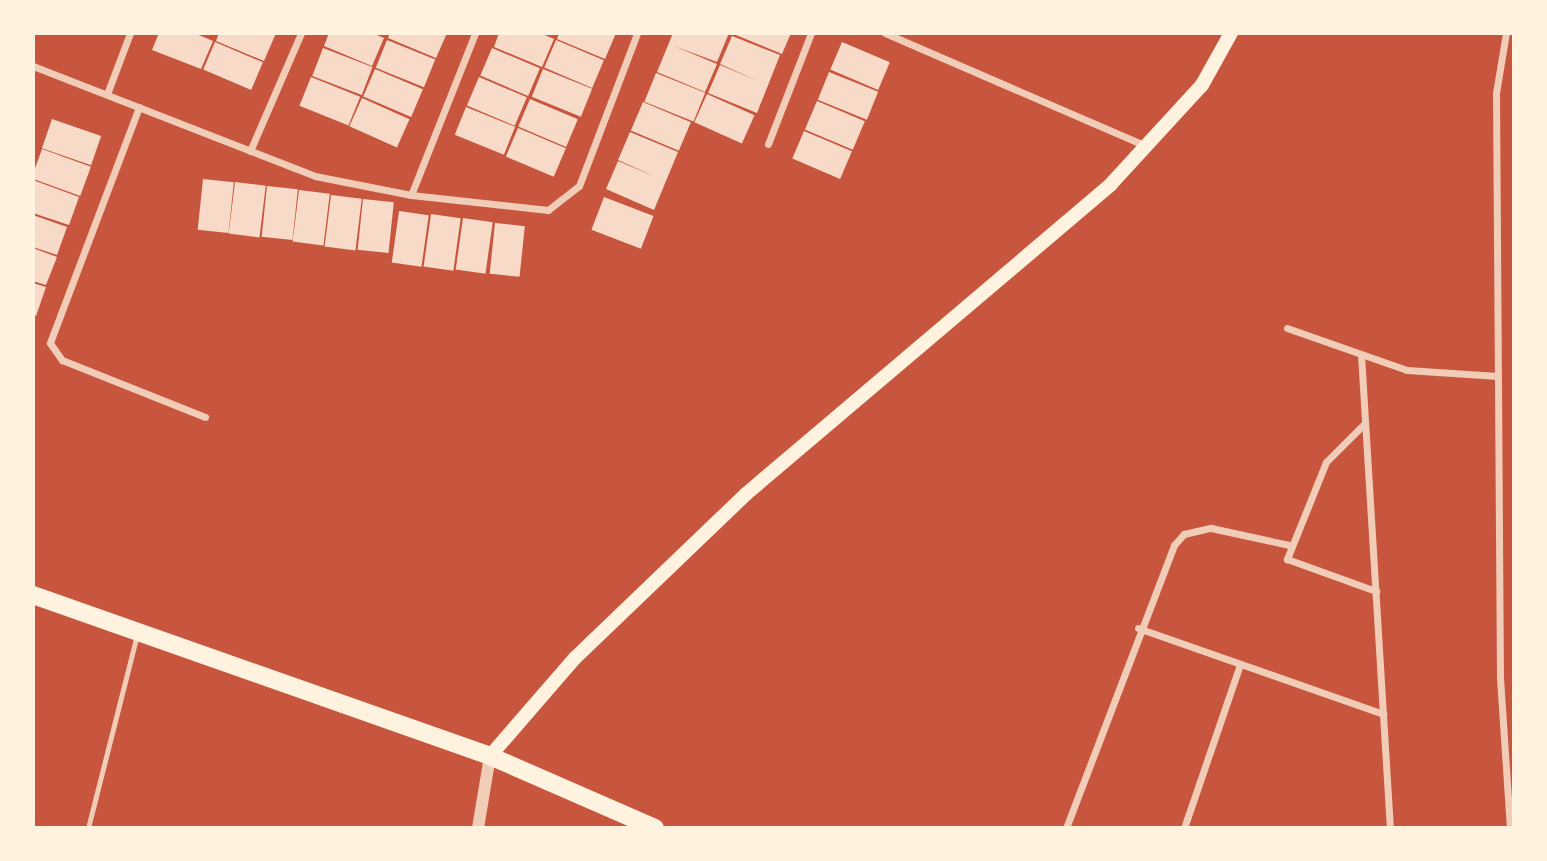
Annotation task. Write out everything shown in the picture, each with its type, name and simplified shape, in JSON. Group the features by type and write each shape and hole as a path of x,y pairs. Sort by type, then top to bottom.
{"main road":[{"path":"490,756 575,658 746,494 1111,184 1202,85 1231,33"},
{"path":"33,595 490,756 655,828"}],"street":[{"path":"107,94 130,33"},
{"path":"250,151 301,33"},
{"path":"411,195 475,33"},
{"path":"33,66 315,176 411,195 522,211 565,202 579,186 637,33"},
{"path":"768,144 811,33"},
{"path":"885,33 1146,146"},
{"path":"1506,33 1496,93 1500,678 1510,828"},
{"path":"139,107 50,343 62,360 205,417"},
{"path":"1287,328 1407,370 1498,376"},
{"path":"1361,355 1390,828"},
{"path":"1366,423 1326,462 1289,545 1293,565 1376,592"},
{"path":"1066,828 1138,628 1184,534 1211,528 1289,545"},
{"path":"1138,628 1383,714"},
{"path":"1184,828 1240,664"},
{"path":"478,828 490,756"}],"lane":[{"path":"88,828 138,632"}],"building":[{"path":"159,33 194,33 213,41 201,69 152,50"},
{"path":"219,33 276,33 264,61 216,41"},
{"path":"329,33 372,33 384,38 372,66 324,46"},
{"path":"390,33 447,33 436,58 388,38"},
{"path":"499,33 540,33 554,39 542,67 494,47"},
{"path":"559,33 616,33 605,59 557,39"},
{"path":"673,33 729,33 717,62 674,46 717,64 705,92 657,72"},
{"path":"731,33 791,33 782,54"},
{"path":"732,36 780,55 757,113 708,93 720,65 758,81 720,64"},
{"path":"387,40 435,59 424,87 376,68"},
{"path":"556,40 604,60 592,88 544,68"},
{"path":"215,42 263,62 251,90 203,70"},
{"path":"842,42 890,62 878,90 830,70"},
{"path":"323,48 372,67 362,95 312,76"},
{"path":"492,48 540,68 528,96 480,76"},
{"path":"375,69 423,89 411,117 363,97"},
{"path":"543,69 592,89 581,117 532,97"},
{"path":"829,72 878,92 867,120 818,100"},
{"path":"656,73 705,93 694,122 644,102"},
{"path":"311,77 360,97 349,126 299,106"},
{"path":"479,77 527,97 515,126 467,106"},
{"path":"707,94 755,115 742,143 694,122"},
{"path":"362,98 410,119 397,147 349,126"},
{"path":"530,99 578,119 566,147 518,127"},
{"path":"817,101 865,121 853,150 805,130"},
{"path":"643,102 691,122 679,151 631,131"},
{"path":"466,107 515,127 504,155 455,135"},
{"path":"52,119 101,136 91,165 42,148"},
{"path":"518,128 566,148 554,177 506,157"},
{"path":"804,131 852,151 840,179 792,159"},
{"path":"630,132 678,152 654,210 606,189 618,161 656,177 618,160"},
{"path":"42,149 91,167 80,196 33,179"},
{"path":"203,179 234,182 228,233 198,230"},
{"path":"33,180 79,197 69,225 33,213"},
{"path":"235,182 266,186 259,237 229,234"},
{"path":"267,186 298,189 292,240 262,237"},
{"path":"299,190 330,194 323,245 293,242"},
{"path":"331,195 362,199 355,250 325,247"},
{"path":"604,197 653,216 641,249 591,230"},
{"path":"363,199 394,202 388,253 358,250"},
{"path":"399,211 429,215 421,267 392,262"},
{"path":"431,214 461,218 453,271 424,266"},
{"path":"33,215 67,227 57,255 33,247"},
{"path":"463,218 493,222 485,274 456,269"},
{"path":"495,223 525,226 520,277 490,274"},
{"path":"33,248 57,257 46,285 33,281"},
{"path":"33,283 46,287 36,316 33,315"}]}
